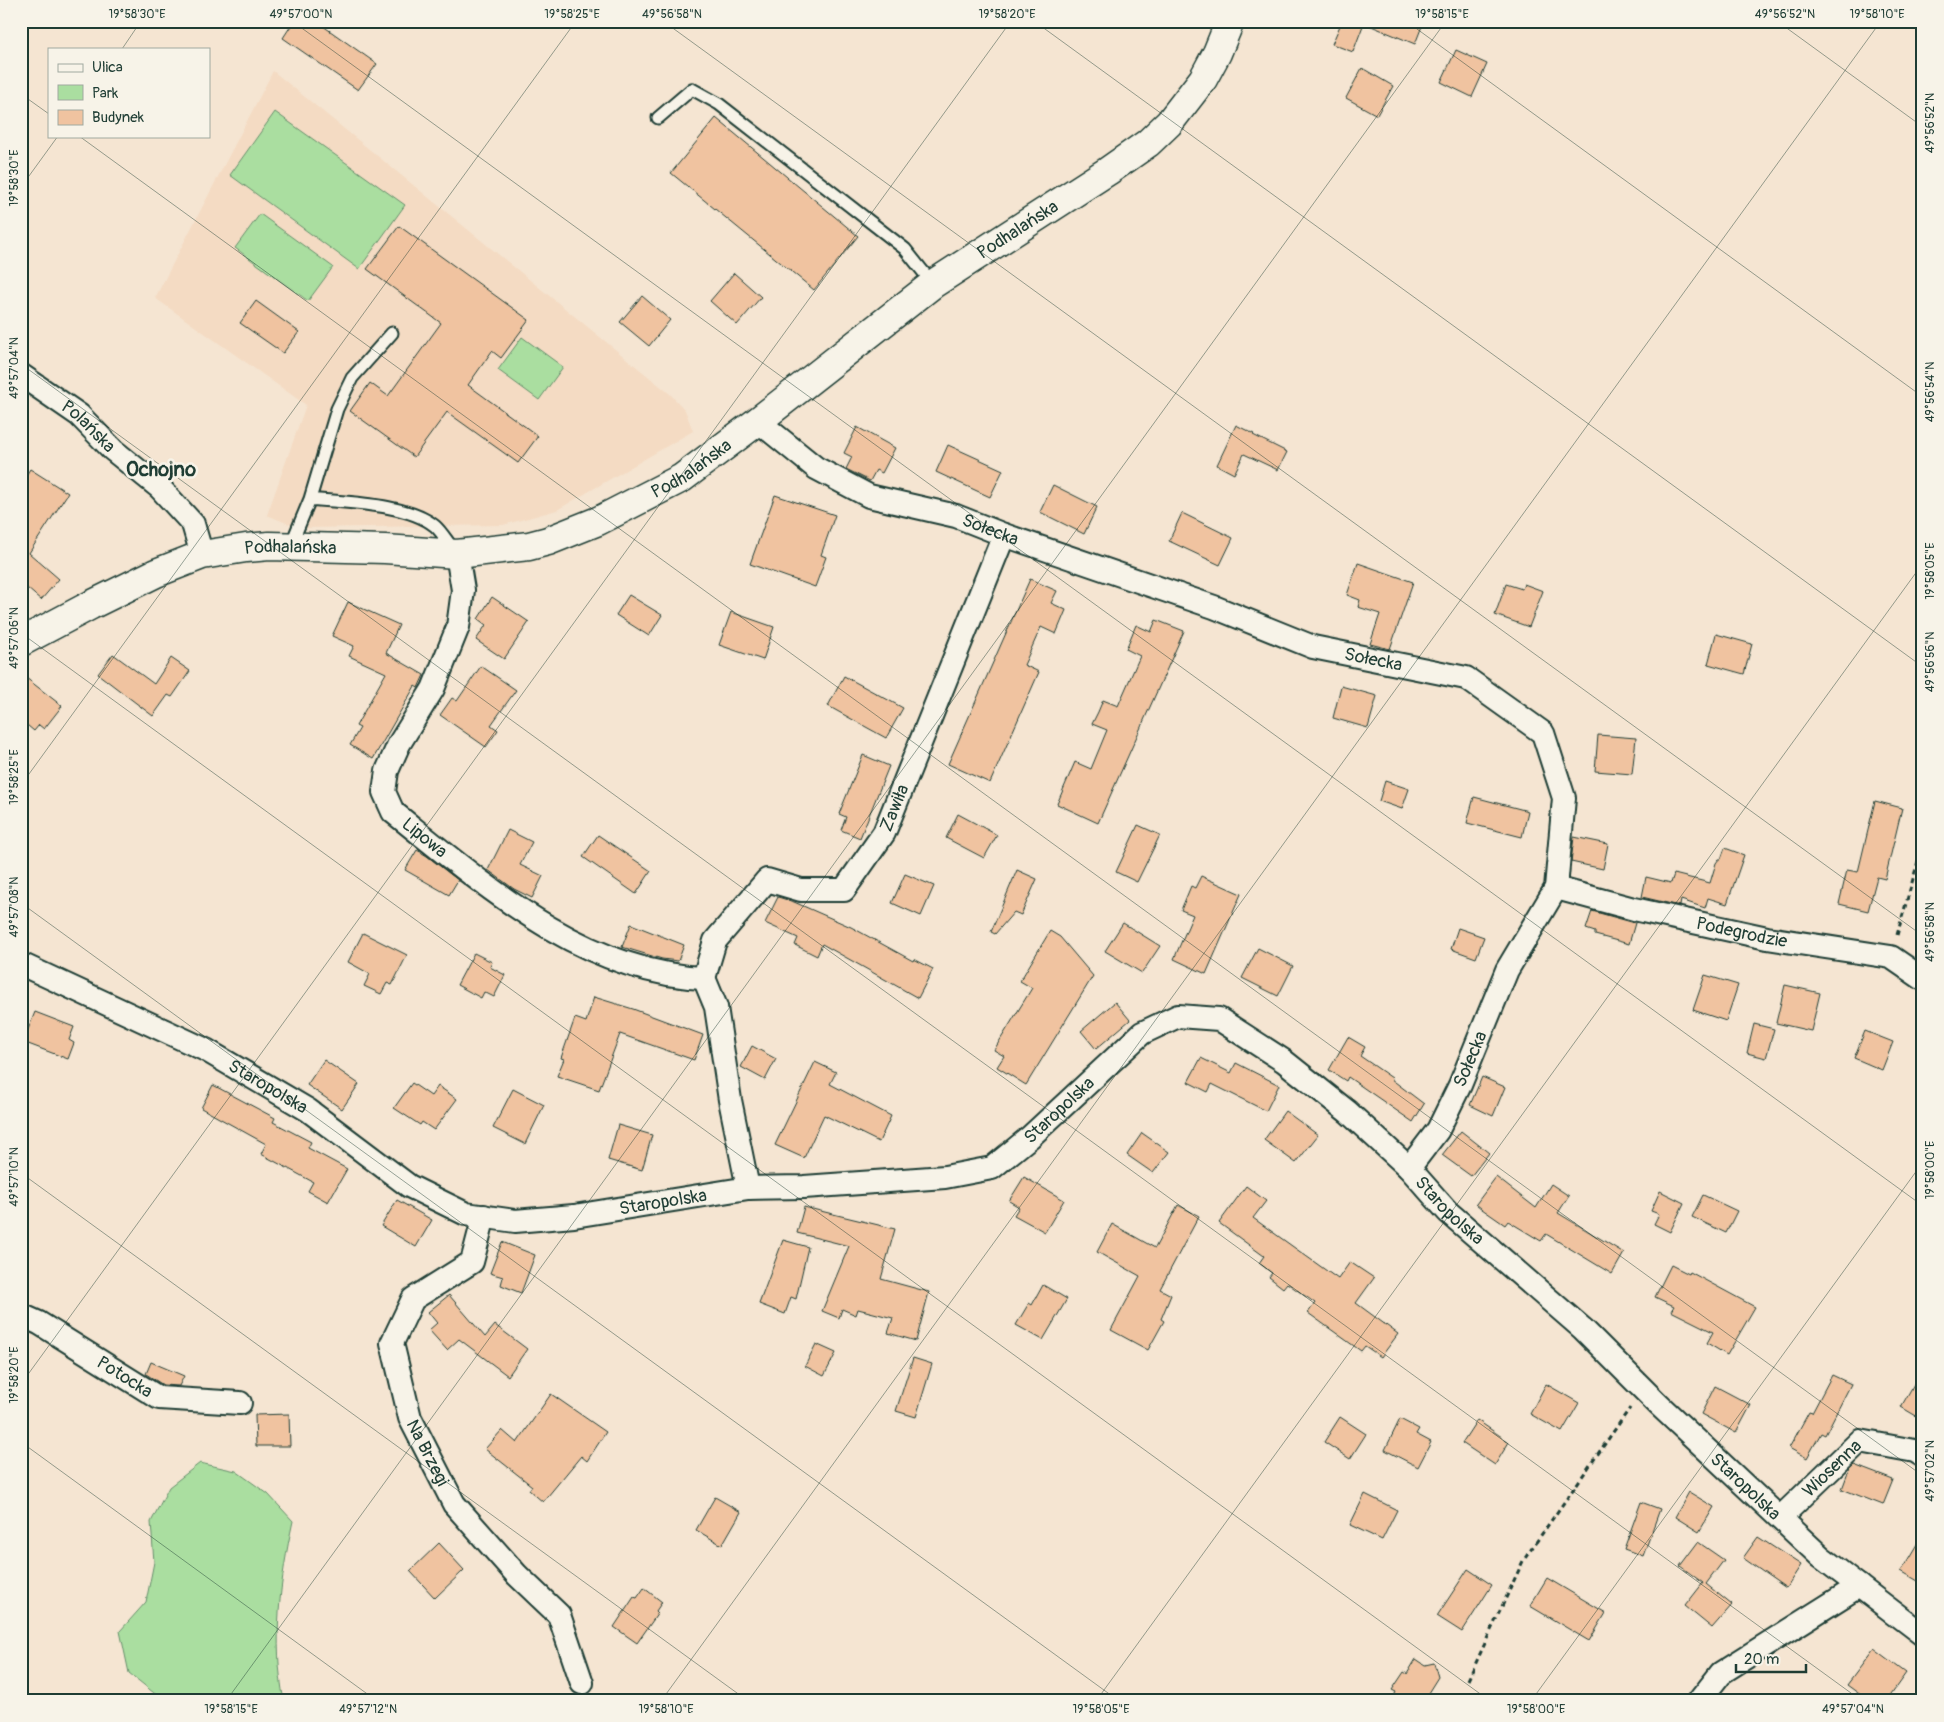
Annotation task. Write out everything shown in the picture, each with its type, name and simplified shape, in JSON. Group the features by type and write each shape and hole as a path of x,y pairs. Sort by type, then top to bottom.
{"street":[{"name":"Podhalańska","path":"21,642 148,577 202,555 246,548 290,547 385,549 457,554 529,546 548,541 598,521 682,478 933,284 1148,143 1169,123 1203,79 1230,21"},
{"name":"Polańska","path":"21,375 79,415 114,450 160,488 193,524 202,555"},
{"name":"Sołecka","path":"758,421 816,468 869,496 956,516 1004,535 1214,607 1312,647 1466,678 1543,733 1564,798 1556,888 1507,970 1460,1085 1438,1130 1409,1168"},
{"name":"Zawiła","path":"704,978 715,941 767,880 801,890 844,890 884,833 1004,535"},
{"name":"Lipowa","path":"457,554 463,590 458,627 433,690 399,744 387,771 384,792 393,812 507,902 546,926 612,960 685,977 704,978"},
{"name":"Podegrodzie","path":"1556,888 1634,909 1767,938 1891,957 1923,979"},
{"name":"Staropolska","path":"21,964 206,1050 308,1110 409,1186 466,1214 515,1221 574,1216 748,1188 804,1187 945,1177 992,1168 1030,1137 1142,1032 1178,1016 1219,1019 1284,1061 1348,1112 1409,1168 1448,1212 1584,1329 1643,1389 1821,1557 1923,1634"},
{"path":"704,978 716,1007 730,1100 748,1188"},
{"name":"Na Brzegi","path":"484,1216 472,1262 413,1299 392,1342 410,1418 454,1504 517,1575 559,1615 582,1683"},
{"name":"Potocka","path":"21,1315 40,1323 159,1398 240,1403"},
{"name":"Wiosenna","path":"1780,1518 1860,1441 1915,1451 1923,1456"},
{"path":"1700,1701 1721,1673 1859,1586"}],"lane":[{"path":"658,118 692,89 719,104 905,249 933,284"},
{"path":"290,547 294,533 310,499 340,401 352,378 392,333"},
{"path":"310,499 374,505 410,512 435,526 457,554"}],"path":[{"path":"1891,957 1923,844"},
{"path":"1468,1680 1523,1561 1643,1389"}],"shaded area":[{"path":"273,71 670,394 685,410 693,431 557,510 503,525 299,528 267,515 306,405 155,298"}],"green space":[{"path":"275,112 405,205 359,269 230,175"},
{"path":"260,214 333,267 308,301 235,248"},
{"path":"522,337 563,367 539,400 498,370"},
{"path":"200,1463 236,1471 268,1494 293,1521 284,1566 279,1611 280,1678 284,1701 164,1701 129,1673 120,1631 146,1602 154,1562 151,1522 169,1487"}],"building":[{"path":"294,21 316,21 377,64 358,90 283,38"},
{"path":"1342,21 1424,21 1415,44 1364,23 1353,52 1332,44"},
{"path":"1456,50 1487,64 1472,97 1441,82"},
{"path":"1362,68 1393,86 1377,115 1346,98"},
{"path":"716,118 858,236 814,290 671,173"},
{"path":"399,226 529,320 501,358 492,351 468,385 538,436 518,463 447,412 414,457 350,411 370,383 388,396 441,323 367,269"},
{"path":"734,273 761,297 737,325 710,301"},
{"path":"642,296 670,320 649,346 620,322"},
{"path":"256,301 299,332 283,353 240,323"},
{"path":"1236,425 1287,452 1278,470 1244,454 1234,474 1217,465"},
{"path":"857,427 895,448 882,473 876,470 870,481 846,469 852,457 844,453"},
{"path":"948,445 1003,470 990,497 936,472"},
{"path":"30,469 68,493 29,553 59,579 41,600 21,583 21,483"},
{"path":"1053,485 1097,507 1084,534 1040,512"},
{"path":"775,495 835,515 821,555 826,557 815,587 750,564"},
{"path":"1182,513 1233,538 1220,565 1169,541"},
{"path":"1358,563 1413,582 1390,649 1370,644 1380,614 1358,607 1360,600 1347,595"},
{"path":"1030,579 1057,591 1051,603 1066,610 1056,634 1041,627 1024,665 1039,672 990,783 948,764"},
{"path":"1506,584 1522,589 1524,584 1543,591 1529,627 1495,615"},
{"path":"629,595 662,615 649,636 616,615"},
{"path":"492,597 529,622 504,659 476,640 486,625 478,619"},
{"path":"348,602 399,625 386,653 424,675 418,688 415,686 373,759 350,745 360,728 356,726 386,673 349,656 354,646 332,636"},
{"path":"731,612 774,627 763,660 719,645"},
{"path":"1156,620 1184,631 1098,823 1057,804 1075,762 1091,769 1107,730 1092,724 1103,700 1118,706 1140,656 1126,649 1136,625 1151,632"},
{"path":"1716,634 1752,644 1744,674 1708,664"},
{"path":"113,654 154,684 171,658 190,671 172,697 168,695 153,716 98,674"},
{"path":"481,666 516,690 491,725 498,730 486,747 440,715 452,698 457,701"},
{"path":"21,674 62,706 44,729 39,725 34,731 21,720"},
{"path":"844,676 903,708 886,738 828,706"},
{"path":"1341,686 1377,696 1368,728 1333,718"},
{"path":"1598,735 1636,738 1632,774 1595,771"},
{"path":"863,755 889,766 860,838 841,830 846,817 839,814"},
{"path":"1385,781 1409,789 1402,809 1379,801"},
{"path":"1474,797 1528,811 1522,837 1467,823"},
{"path":"1875,801 1902,808 1885,879 1877,877 1868,911 1839,904 1847,870 1858,872"},
{"path":"958,814 997,835 984,858 946,838"},
{"path":"1138,825 1160,835 1137,882 1116,872"},
{"path":"508,830 532,842 520,865 543,876 532,898 514,889 488,870"},
{"path":"598,835 651,871 636,894 583,857"},
{"path":"1574,837 1608,844 1603,869 1571,862"},
{"path":"1725,848 1744,855 1727,904 1708,898 1705,908 1681,900 1680,906 1642,897 1646,877 1671,883 1674,874 1710,883 1716,863 1721,859"},
{"path":"417,850 458,880 449,895 405,870"},
{"path":"1017,870 1037,879 1021,915 1014,912 995,934 991,932"},
{"path":"905,874 934,886 921,916 892,903"},
{"path":"1201,876 1241,894 1206,974 1174,959 1193,915 1181,910 1191,886 1195,888"},
{"path":"778,897 851,927 913,961 914,959 933,969 918,998 822,944 817,956 795,945 798,938 765,923"},
{"path":"1592,911 1635,923 1629,944 1595,935 1595,932 1586,929"},
{"path":"1123,923 1160,946 1142,973 1105,951"},
{"path":"631,924 684,945 678,961 662,959 622,947"},
{"path":"1458,928 1484,937 1476,958 1451,949"},
{"path":"1050,931 1060,937 1093,976 1026,1085 997,1067 1004,1056 994,1050 1032,988 1020,981"},
{"path":"363,933 407,955 392,985 387,983 381,994 364,986 370,974 348,962"},
{"path":"1258,948 1293,966 1278,996 1242,978"},
{"path":"474,953 492,962 490,967 505,975 494,997 484,992 481,998 457,985"},
{"path":"1705,975 1738,985 1726,1021 1693,1010"},
{"path":"1785,985 1820,993 1811,1031 1776,1023"},
{"path":"594,997 633,1009 703,1035 694,1060 620,1034 599,1090 557,1076 564,1059 561,1058 575,1018 586,1022"},
{"path":"1115,1002 1130,1020 1096,1049 1081,1031"},
{"path":"35,1012 74,1027 69,1040 74,1043 68,1059 23,1042"},
{"path":"1754,1024 1774,1029 1766,1058 1747,1053"},
{"path":"1865,1031 1893,1042 1882,1070 1854,1058"},
{"path":"1348,1037 1365,1047 1360,1056 1392,1078 1424,1104 1413,1122 1348,1077 1346,1081 1329,1070"},
{"path":"752,1046 776,1059 765,1080 741,1067"},
{"path":"1201,1058 1231,1073 1236,1063 1279,1085 1266,1111 1212,1084 1208,1092 1188,1082"},
{"path":"324,1060 359,1084 342,1109 307,1085"},
{"path":"815,1062 836,1072 830,1084 891,1116 879,1142 824,1115 804,1158 775,1145"},
{"path":"1482,1077 1505,1087 1493,1116 1470,1105"},
{"path":"412,1083 431,1096 438,1086 457,1099 434,1130 422,1122 420,1125 394,1108"},
{"path":"213,1085 275,1118 273,1122 311,1142 308,1148 347,1169 328,1202 308,1191 313,1182 261,1154 266,1144 201,1108"},
{"path":"513,1089 544,1105 525,1144 493,1128"},
{"path":"1285,1111 1318,1135 1296,1163 1264,1140"},
{"path":"618,1125 652,1135 642,1170 608,1160"},
{"path":"1461,1131 1489,1153 1471,1176 1442,1155"},
{"path":"1142,1133 1169,1152 1153,1173 1127,1155"},
{"path":"1024,1177 1064,1200 1045,1232 1014,1215 1019,1207 1009,1201"},
{"path":"1496,1177 1536,1208 1551,1184 1569,1196 1558,1213 1624,1253 1612,1274 1546,1234 1541,1241 1508,1221 1505,1225 1476,1204"},
{"path":"1246,1186 1266,1201 1253,1218 1338,1279 1350,1262 1374,1278 1356,1303 1398,1334 1381,1357 1365,1346 1361,1351 1308,1313 1315,1303 1287,1283 1283,1288 1269,1277 1272,1273 1259,1263 1264,1256 1219,1223"},
{"path":"1660,1191 1684,1203 1670,1232 1654,1224 1659,1214 1651,1211"},
{"path":"1703,1195 1737,1211 1726,1233 1692,1217"},
{"path":"397,1200 432,1220 416,1247 381,1226"},
{"path":"1178,1205 1199,1216 1160,1289 1171,1295 1161,1319 1164,1321 1148,1350 1111,1330 1140,1276 1097,1252 1112,1224 1155,1248"},
{"path":"804,1207 895,1229 881,1279 929,1292 916,1341 888,1333 893,1318 858,1309 856,1315 842,1309 839,1318 822,1311 849,1246 797,1233"},
{"path":"783,1240 808,1247 796,1299 791,1297 785,1314 759,1304"},
{"path":"502,1242 535,1255 521,1293 501,1285 503,1277 490,1273"},
{"path":"1671,1265 1689,1274 1690,1272 1755,1307 1727,1355 1707,1343 1713,1332 1671,1311 1674,1306 1655,1297"},
{"path":"1043,1285 1067,1299 1043,1340 1016,1325 1029,1303 1032,1305"},
{"path":"449,1295 485,1337 495,1325 527,1349 508,1376 459,1339 447,1350 429,1330 437,1323 428,1312"},
{"path":"816,1344 836,1353 824,1376 805,1366"},
{"path":"913,1358 932,1364 916,1417 896,1411"},
{"path":"151,1362 184,1376 179,1386 163,1385 146,1374"},
{"path":"1923,1368 1923,1420 1901,1407"},
{"path":"1832,1375 1851,1384 1825,1435 1821,1433 1807,1458 1789,1448 1809,1412 1812,1413"},
{"path":"1546,1384 1579,1403 1562,1432 1530,1414"},
{"path":"1715,1386 1751,1405 1736,1433 1701,1414"},
{"path":"551,1394 606,1432 587,1461 581,1456 543,1502 529,1490 532,1486 485,1449 502,1430 517,1443"},
{"path":"289,1414 290,1446 256,1446 255,1415"},
{"path":"1340,1417 1366,1434 1350,1459 1324,1442"},
{"path":"1400,1419 1419,1429 1416,1434 1431,1442 1418,1467 1385,1450"},
{"path":"1477,1420 1509,1442 1495,1465 1462,1443"},
{"path":"1854,1465 1893,1480 1883,1505 1842,1489 1849,1470"},
{"path":"1689,1492 1714,1507 1699,1532 1675,1517"},
{"path":"1365,1494 1397,1510 1382,1540 1350,1525"},
{"path":"715,1497 741,1512 722,1545 696,1530"},
{"path":"1641,1502 1660,1509 1643,1556 1624,1549"},
{"path":"1923,1534 1923,1584 1901,1571"},
{"path":"1758,1537 1801,1565 1786,1588 1743,1558"},
{"path":"1698,1542 1724,1560 1706,1584 1732,1605 1712,1628 1685,1606 1703,1583 1680,1566"},
{"path":"439,1543 464,1570 435,1598 410,1571"},
{"path":"1468,1569 1492,1585 1462,1632 1437,1616"},
{"path":"1547,1578 1606,1613 1589,1641 1530,1606"},
{"path":"644,1588 662,1602 656,1611 658,1613 637,1643 614,1627 634,1597 637,1598"},
{"path":"1874,1649 1906,1673 1886,1701 1869,1701 1847,1685"},
{"path":"1416,1659 1425,1665 1434,1663 1438,1677 1423,1701 1391,1701 1396,1692 1392,1690 1404,1672 1407,1674"}],"district":[{"name":"Ochojno","path":"161,469"}]}
